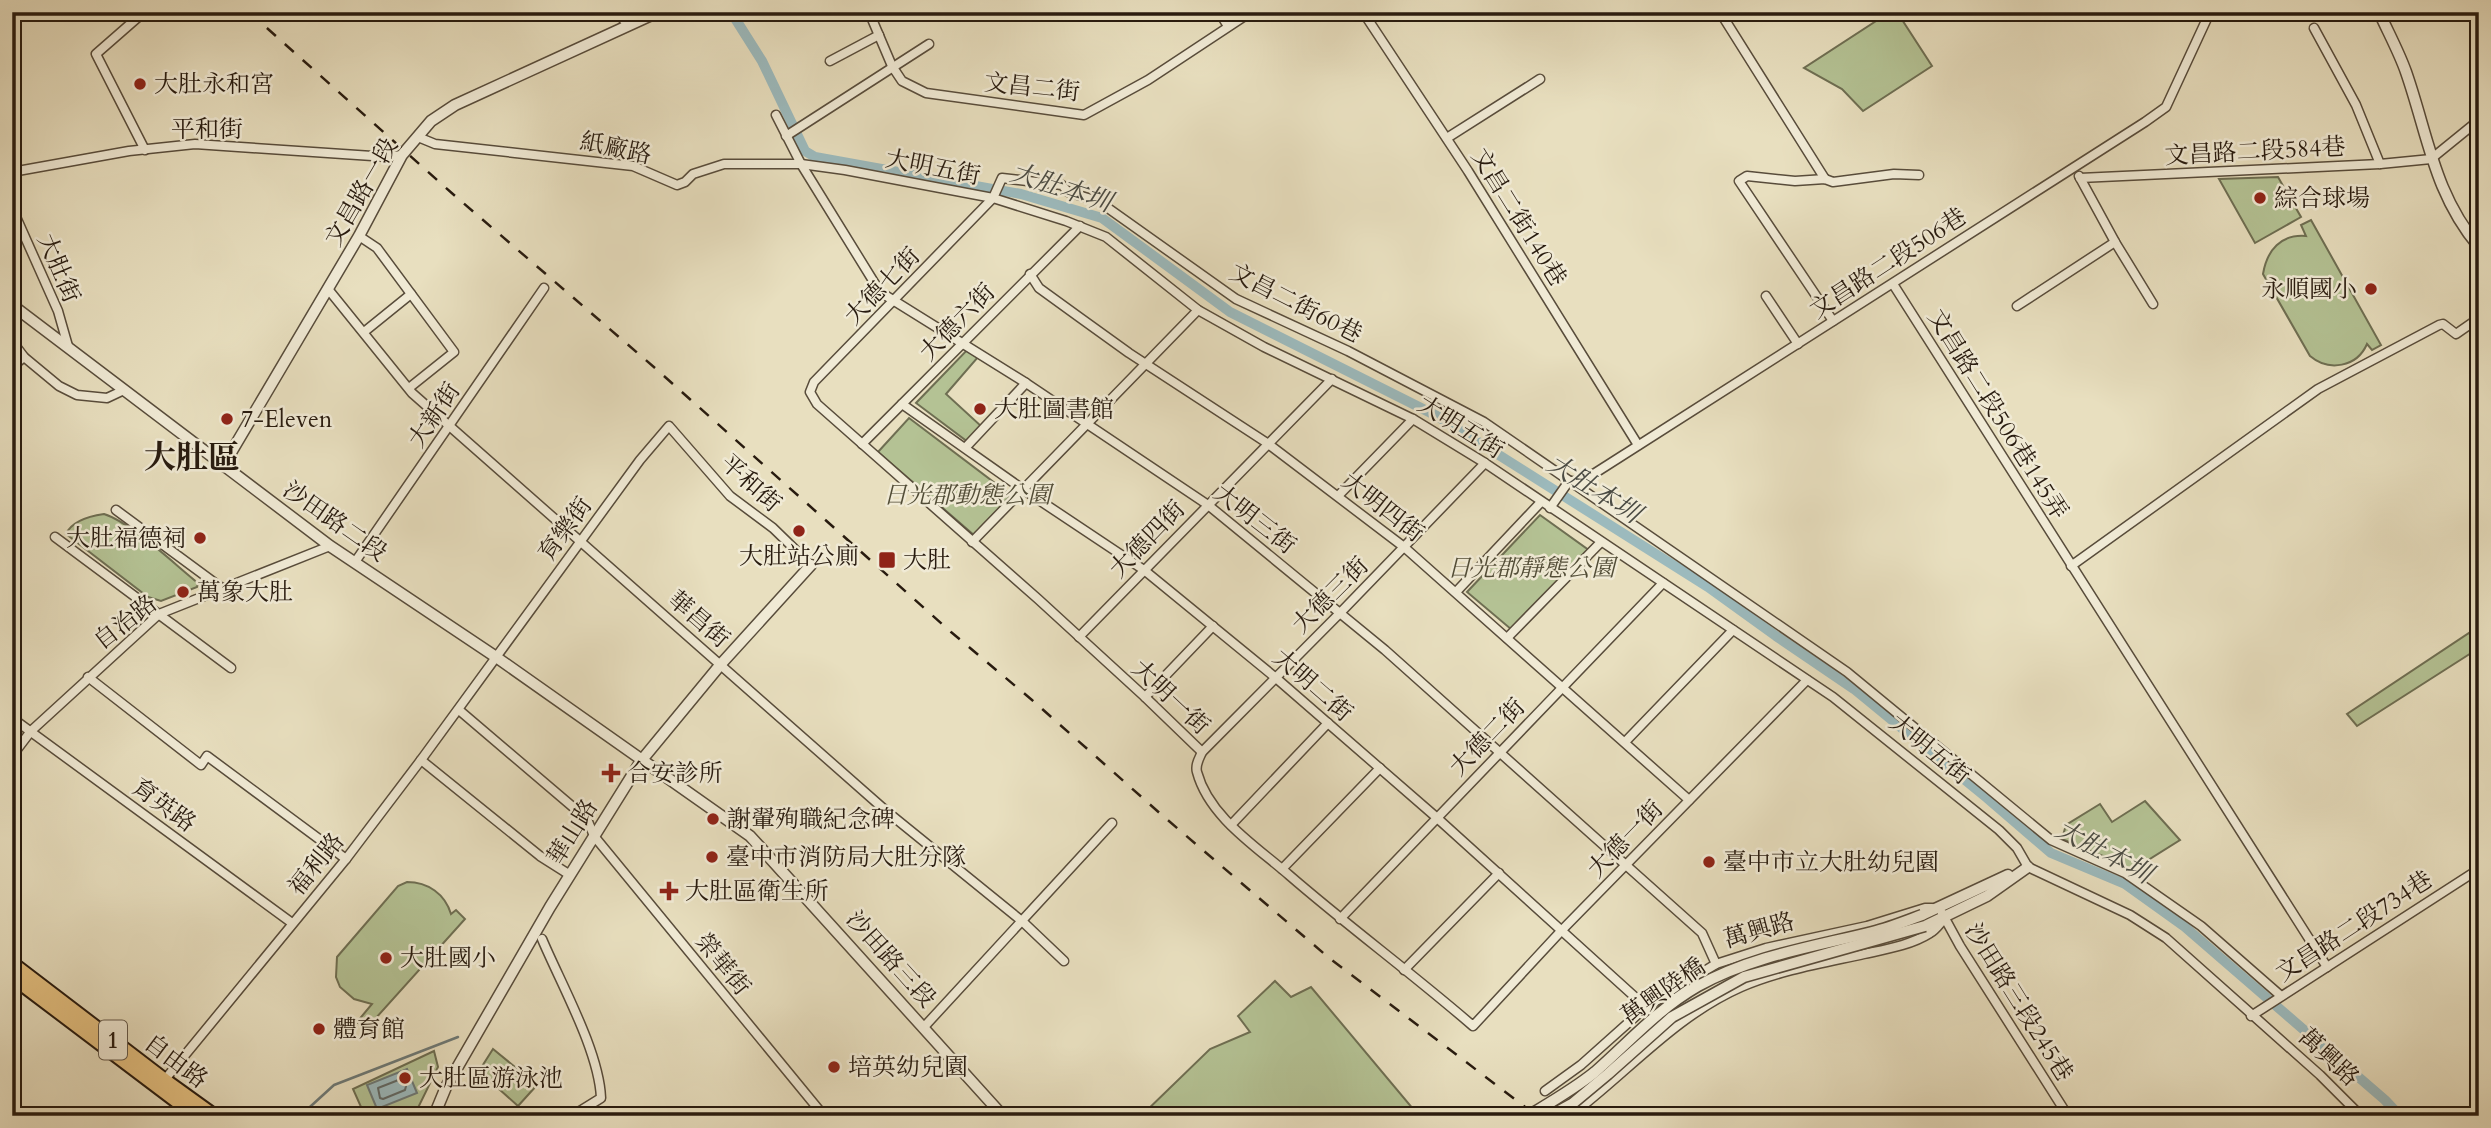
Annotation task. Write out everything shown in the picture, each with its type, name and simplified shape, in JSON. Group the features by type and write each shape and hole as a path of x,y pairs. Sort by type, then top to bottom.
{"main road":[{"name":"自由路","path":"12,962 162,1084 196,1116"},
{"name":"自由路","path":"12,977 162,1084 215,1116"}],"street":[{"path":"144,12 96,54 145,150"},
{"path":"618,12 628,26"},
{"name":"文昌路一段","path":"223,467 359,236 402,155 431,121 455,105 658,12"},
{"name":"文昌二街","path":"869,12 892,66 902,81 926,93 1084,115 1148,80 1251,12"},
{"path":"1219,12 1228,26"},
{"name":"文昌二街140巷","path":"1363,12 1447,138 1638,445"},
{"path":"1720,12 1825,179"},
{"name":"文昌路二段506巷","path":"1569,481 1581,482 2166,107 2210,12"},
{"path":"2379,12 2405,70 2431,159 2454,215 2479,247"},
{"path":"2314,28 2356,105 2380,164"},
{"path":"830,61 879,35"},
{"path":"786,136 929,44"},
{"path":"1447,138 1540,79"},
{"name":"大明三街","path":"776,115 801,164 880,292 1026,383 1208,505 1341,612 1702,933 1716,964"},
{"path":"2431,159 2479,120"},
{"name":"紙廠路","path":"418,137 435,144 634,166 677,186 692,174 724,164 801,164"},
{"name":"平和街","path":"12,172 195,144 387,157 402,155"},
{"name":"文昌路二段584巷","path":"2080,178 2380,164 2431,159"},
{"name":"大明五街","path":"801,164 993,198 1106,237 1198,310 1264,347 1413,419 1485,463 1833,697 1999,830 2017,848 2028,867"},
{"path":"2072,167 2153,304"},
{"path":"1833,321 1739,181 1747,176 1795,181 1825,179 1833,182 1894,174 1919,175"},
{"name":"大德七街","path":"817,404 810,392 814,382 993,198 1002,178"},
{"name":"文昌二街60巷","path":"1002,178 1062,185 1068,192 1098,201 1236,299 1348,351 1484,422 1847,672 2051,840 2125,873 2201,926 2281,996"},
{"name":"大肚街","path":"12,208 58,311 68,346"},
{"name":"大德六街","path":"862,444 1080,226"},
{"path":"359,236 377,248 454,352 409,388"},
{"path":"2017,306 2115,242"},
{"name":"大明四街","path":"1030,274 1039,288 1267,443 1405,547 1689,800"},
{"name":"文昌路二段506巷145弄","path":"1893,284 2327,967"},
{"name":"大新街","path":"355,562 544,288"},
{"name":"華昌街","path":"328,289 409,388 885,810 1023,922 1064,961"},
{"path":"364,332 411,294"},
{"path":"1766,296 1798,344"},
{"name":"沙田路二段","path":"12,305 330,546 496,657 641,761"},
{"path":"972,542 1198,310"},
{"path":"2071,566 2318,389 2439,325 2443,324 2456,334 2479,318"},
{"path":"12,341 24,357 59,386 77,395 107,398 124,390"},
{"path":"12,367 24,357"},
{"name":"大德四街","path":"1079,638 1332,379"},
{"path":"966,447 1026,383"},
{"name":"大明一街","path":"817,404 1145,696 1202,752 1196,764 1197,772 1213,803 1231,825 1340,919 1472,1026"},
{"name":"大明二街","path":"902,404 1144,570 1213,626 1499,873 1646,1007 1667,1033"},
{"path":"1338,496 1413,419"},
{"name":"平和街","path":"669,426 730,496 773,528 811,565"},
{"name":"育樂街","path":"496,657 580,540 669,426"},
{"name":"大德三街","path":"1202,752 1485,463"},
{"path":"1550,508 1569,481"},
{"path":"1456,592 1541,502"},
{"path":"116,510 223,589"},
{"path":"55,537 231,668"},
{"path":"1507,638 1601,542"},
{"name":"自治路","path":"12,756 31,731 159,614 330,546"},
{"name":"華山路","path":"434,1116 446,1087 570,874 641,761 721,664 811,565"},
{"name":"大德二街","path":"1340,919 1663,583"},
{"path":"1145,696 1213,626"},
{"path":"1625,742 1733,630"},
{"name":"福利路","path":"162,1084 346,859 496,657"},
{"path":"88,677 201,765 207,756 346,859"},
{"name":"大德一街","path":"1472,1026 1562,930 1807,680"},
{"name":"榮華街","path":"459,710 587,819 594,836 824,1116"},
{"name":"育英路","path":"12,718 292,923"},
{"path":"1231,825 1328,723"},
{"path":"421,760 540,856 570,874"},
{"name":"沙田路三段","path":"641,761 750,836 1003,1116"},
{"path":"1282,869 1380,768"},
{"path":"924,1027 1112,823"},
{"name":"萬興路","path":"1924,920 1987,896 2028,867 2130,915 2157,931 2320,1075 2361,1116"},
{"name":"文昌路二段734巷","path":"2251,1016 2479,869"},
{"path":"1405,970 1499,873"},
{"name":"萬興路","path":"1545,1091 1581,1065 1646,1007 1716,964 1807,938 1867,926 1925,908 1942,913"},
{"name":"萬興路","path":"1603,1091 1667,1033 1741,987 1782,972 1901,946 1932,933 1942,913"},
{"name":"沙田路三段245巷","path":"1942,913 1960,946 2068,1116"},
{"name":"萬興陸橋","path":"1528,1116 1585,1079 1666,1008 1721,974 1804,947 1924,920"},
{"name":"萬興陸橋","path":"1550,1116 1572,1104 1672,1017 1735,981 1766,969 1867,944 1924,920"},
{"path":"542,939 591,1051 600,1079 601,1098 572,1116"},
{"path":"1573,1116 1603,1091 1581,1065"}],"green space":[{"path":"1890,12 1897,12 1932,66 1863,111 1842,89 1804,68"},
{"name":"綜合球場","path":"2278,177 2301,217 2255,243 2219,179"},
{"path":"2311,220 2381,345 2372,350 2367,344 2357,358 2342,365 2326,364 2310,356 2263,274 2268,258 2277,245 2289,238 2306,236 2301,225"},
{"path":"969,348 979,356 946,394 981,426 968,442 916,403"},
{"name":"日光郡動態公園","path":"909,418 1012,496 975,536 878,452"},
{"path":"104,514 152,544 198,583 197,587 161,601 148,597 66,534 77,522"},
{"name":"日光郡靜態公園","path":"1540,515 1590,551 1512,630 1467,592"},
{"path":"2469,633 2479,648 2357,726 2347,714"},
{"path":"2145,801 2180,840 2129,872 2110,859 2062,839 2066,825 2100,804 2112,822"},
{"path":"407,882 422,884 435,890 445,901 451,914 456,910 465,919 366,1029 357,1022 372,1004 354,999 340,987 336,977 337,957 398,886"},
{"path":"1275,981 1291,997 1311,987 1419,1116 1141,1116 1210,1049 1250,1032 1238,1016"},
{"path":"493,1049 537,1085 518,1106 479,1071"},
{"name":"大肚區游泳池","path":"434,1051 438,1067 414,1116 365,1116 353,1089"}],"water":[{"path":"407,1069 417,1093 377,1109 367,1085"}],"waterway":[{"name":"大肚本圳","path":"731,12 762,61 805,151 815,157 1021,194 1102,218 1230,312 1437,416 1708,587 1854,689 2051,853 2125,884 2185,927 2385,1100 2400,1116"},
{"path":"300,1116 334,1085 458,1037"}],"railway":[{"path":"249,12 1163,816 1328,957 1537,1116"}],"place":[{"name":"大肚永和宮","path":"140,84"},
{"name":"綜合球場","path":"2260,198"},
{"name":"永順國小","path":"2371,289"},
{"name":"大肚圖書館","path":"980,409"},
{"name":"7-Eleven","path":"227,419"},
{"name":"大肚站公廁","path":"799,531"},
{"name":"大肚福德祠","path":"200,538"},
{"name":"大肚","path":"887,560"},
{"name":"萬象大肚","path":"183,592"},
{"name":"合安診所","path":"611,773"},
{"name":"謝翬殉職紀念碑","path":"713,819"},
{"name":"臺中市消防局大肚分隊","path":"712,857"},
{"name":"臺中市立大肚幼兒園","path":"1709,862"},
{"name":"大肚區衛生所","path":"669,891"},
{"name":"大肚國小","path":"386,958"},
{"name":"體育館","path":"319,1029"},
{"name":"培英幼兒園","path":"834,1067"},
{"name":"大肚區游泳池","path":"405,1078"}],"district":[{"name":"大肚區","path":"192,457"}]}
